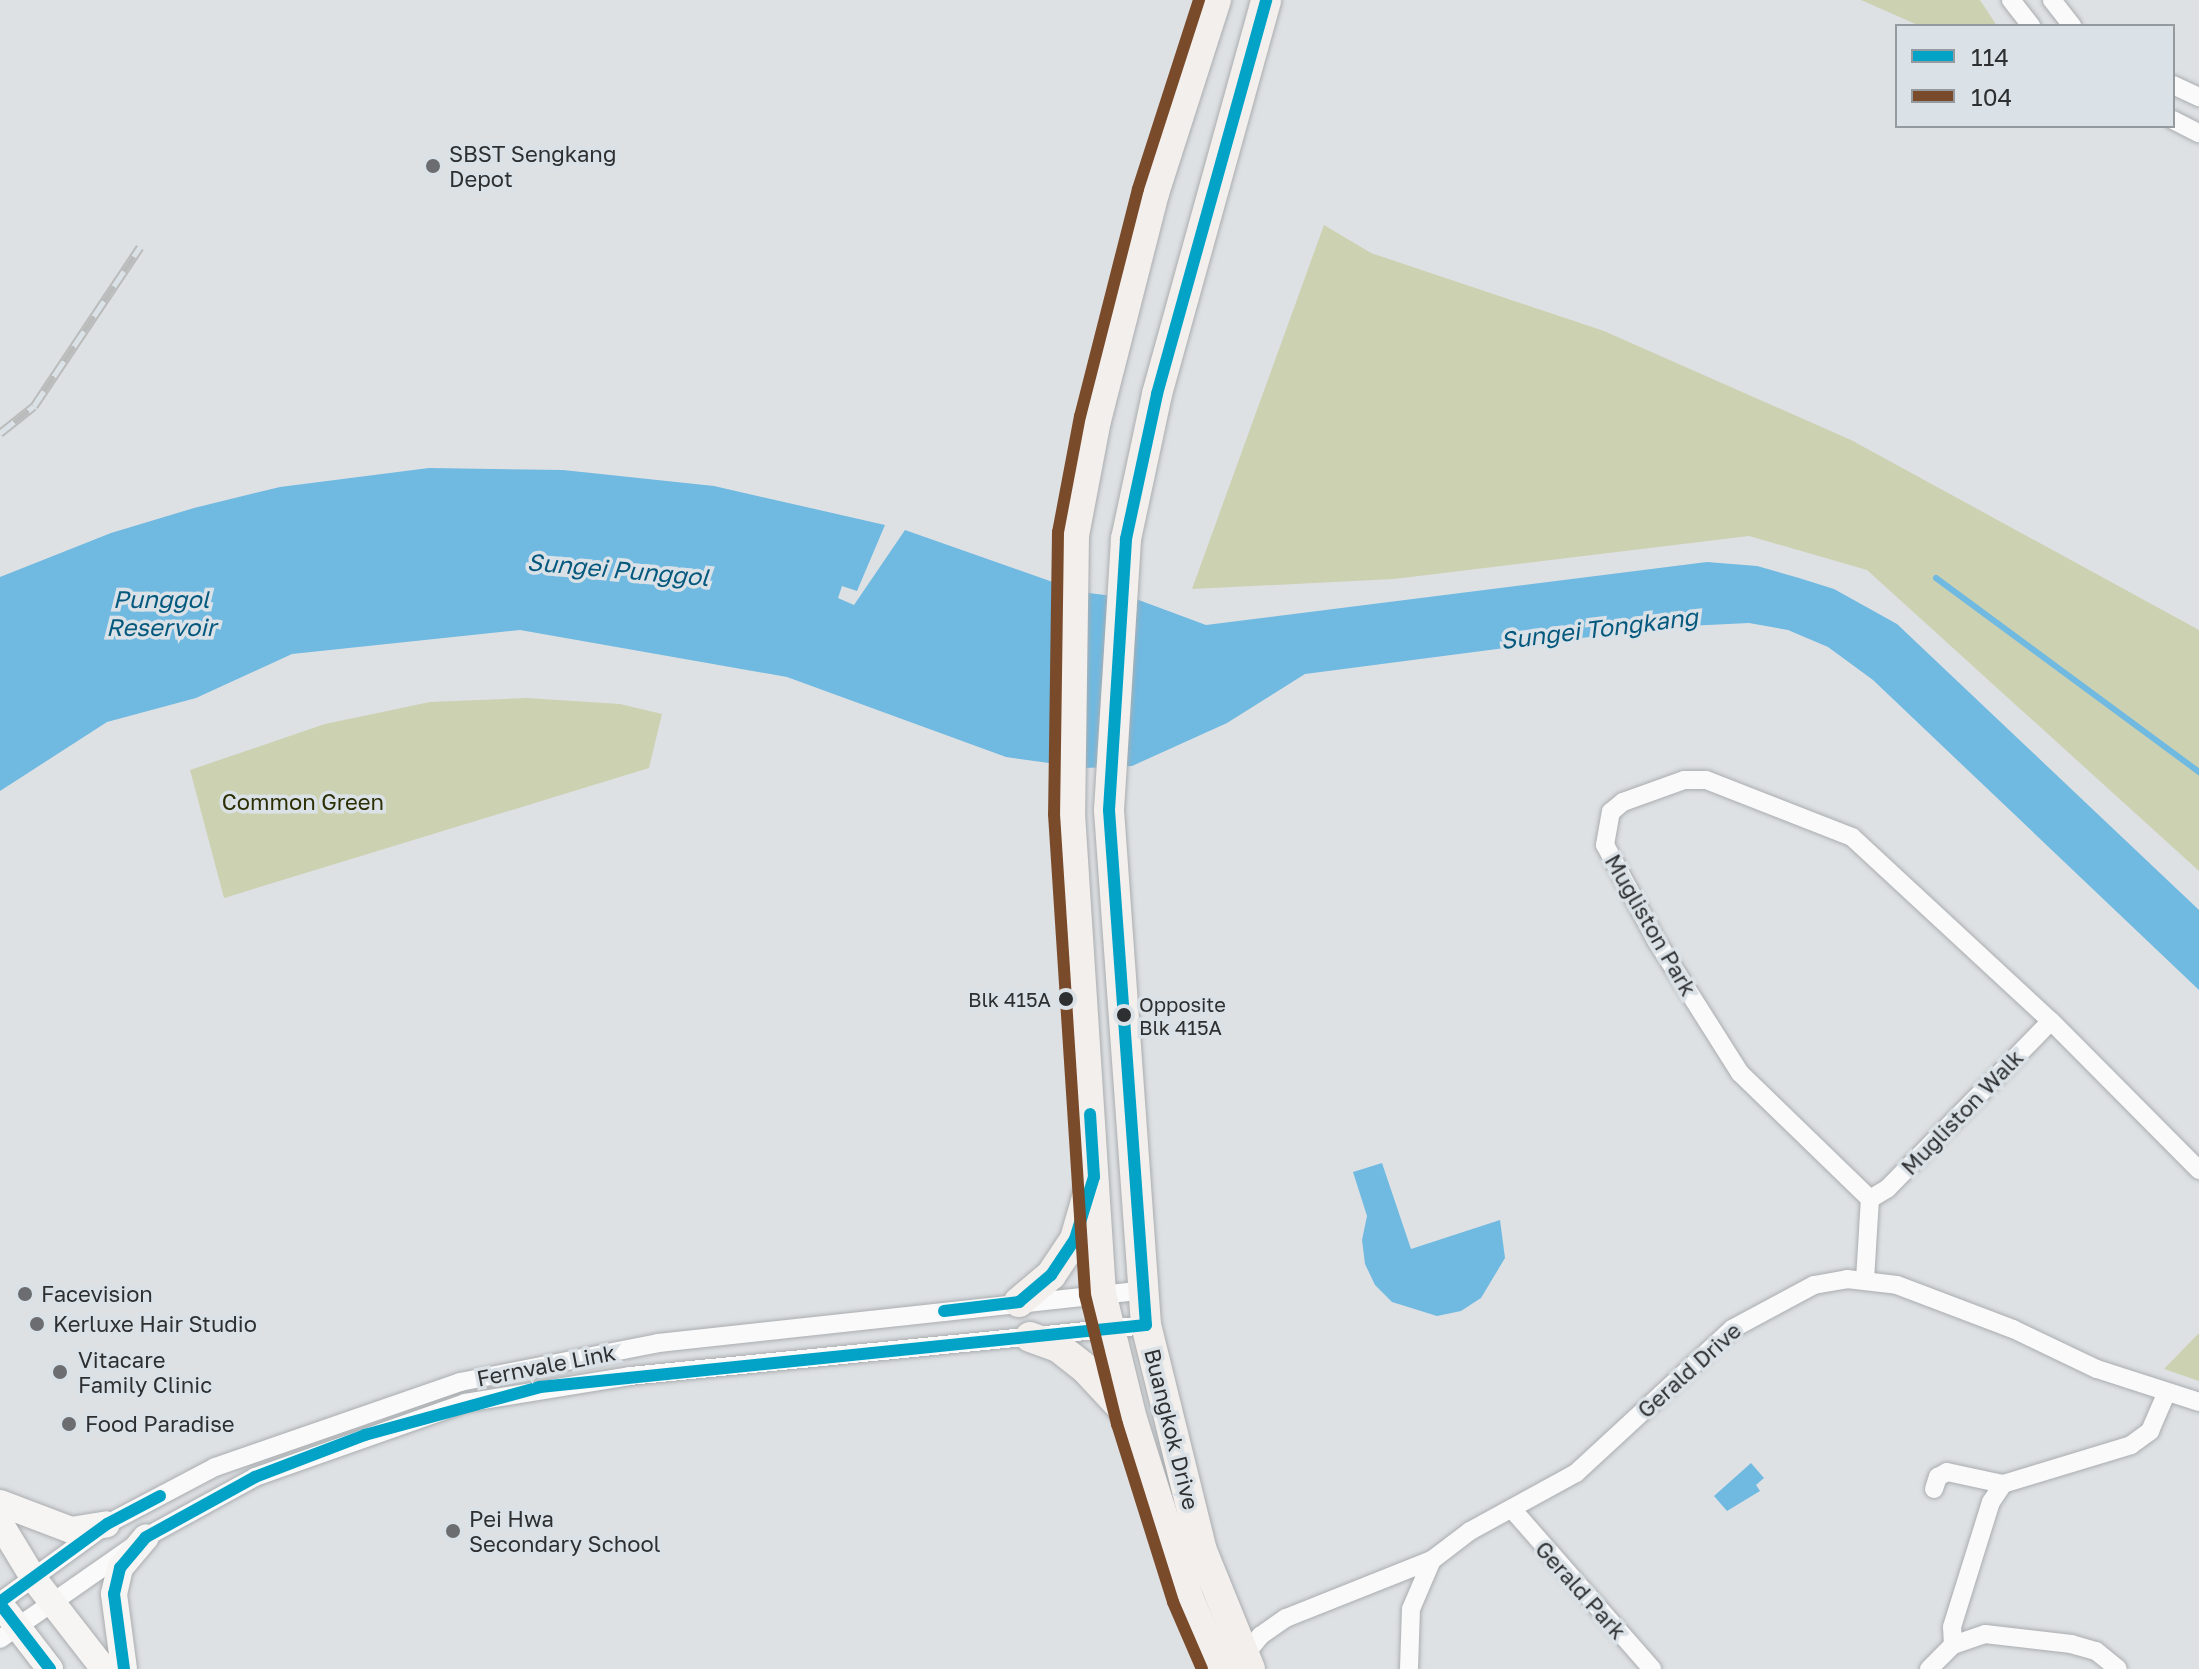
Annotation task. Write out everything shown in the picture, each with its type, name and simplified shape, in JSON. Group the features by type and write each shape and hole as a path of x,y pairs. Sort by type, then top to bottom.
{"main road":[{"name":"Buangkok Drive","path":"1216,0 1154,193 1099,408 1074,535 1070,814 1101,1293 1108,1329 1132,1419 1188,1597 1237,1665"},
{"name":"Buangkok Drive","path":"1237,1665 1202,1551 1146,1325 1109,810 1126,539 1157,394 1266,0"},
{"path":"1019,1302 1051,1275 1075,1239 1094,1177"},
{"path":"1030,1337 1058,1347 1099,1380 1132,1419"},
{"path":"0,1503 34,1520 71,1530 107,1524"},
{"path":"0,1523 53,1606 104,1669"},
{"path":"124,1669 114,1594 120,1568 146,1537"},
{"path":"0,1603 10,1634 50,1669"}],"street":[{"path":"2011,0 2029,24"},
{"path":"2052,0 2070,24"},
{"path":"2175,86 2199,97"},
{"path":"2175,121 2199,133"},
{"name":"Mugliston Park","path":"1870,1199 1740,1073 1656,940 1605,845 1611,812 1623,802 1684,780 1706,780 1852,837 2051,1021 2199,1170"},
{"name":"Mugliston Walk","path":"1870,1199 1888,1188 2051,1021"},
{"path":"1865,1280 1870,1199"},
{"name":"Gerald Drive","path":"1237,1665 1260,1636 1286,1618 1432,1560 1576,1473 1706,1350 1759,1311 1814,1285 1865,1280 1897,1285 2166,1394 2199,1402"},
{"name":"Fernvale Link","path":"0,1603 107,1524 215,1467 272,1443 460,1382 658,1343 1142,1290"},
{"name":"Fernvale Link","path":"10,1634 146,1537 255,1477 465,1403 630,1376 1146,1325"},
{"path":"1934,1489 1938,1477 1947,1472 2003,1484 2131,1445 2150,1431 2166,1394"},
{"path":"1953,1645 1952,1627 1991,1502 2003,1484"},
{"name":"Gerald Park","path":"1512,1509 1652,1669"},
{"path":"1409,1669 1411,1609 1432,1560"},
{"path":"1929,1669 1953,1645 1985,1634 2071,1644 2096,1651 2118,1669"}],"green space":[{"path":"1861,0 1980,0 1996,24 1915,24"},
{"path":"1324,225 1371,253 1604,331 1851,440 2199,630 2199,871 1867,570 1749,536 1394,579 1192,589"},
{"name":"Common Green","path":"527,698 620,704 662,714 649,768 224,898 190,770 325,724 430,702"},
{"path":"2199,1333 2199,1381 2164,1369"}],"water":[{"name":"Punggol Reservoir","path":"429,468 563,470 714,486 885,525 857,591 842,586 838,598 854,605 905,530 1081,592 1136,599 1206,625 1707,562 1757,566 1799,578 1834,589 1897,624 2199,910 2199,990 1873,680 1828,647 1788,630 1749,623 1666,627 1305,674 1227,723 1132,766 1085,768 1006,757 787,677 520,630 292,654 196,698 107,722 0,791 0,577 111,533 194,508 280,487"},
{"path":"1382,1163 1411,1249 1500,1220 1505,1258 1481,1298 1461,1311 1437,1316 1392,1302 1375,1285 1365,1264 1362,1240 1367,1216 1353,1172"},
{"path":"1751,1463 1764,1478 1756,1485 1760,1491 1727,1511 1714,1496"}],"waterway":[{"path":"1936,578 2199,772"}],"railway":[{"path":"0,433 34,406 140,247"}],"transit line":[{"name":"104","path":"1199,0 1138,189 1080,416 1058,532 1054,814 1085,1295 1117,1424 1173,1602 1202,1669"},
{"name":"114","path":"124,1669 114,1594 120,1568 146,1537 255,1477 365,1435 540,1387 1146,1325 1109,810 1126,539 1157,394 1266,0"},
{"name":"114","path":"944,1311 1019,1302 1051,1275 1075,1239 1094,1177 1090,1114"},
{"name":"114","path":"0,1602 107,1524 160,1496"},
{"name":"114","path":"0,1604 50,1669"}],"place":[{"name":"SBST Sengkang Depot","path":"433,166"},
{"name":"Blk 415A","path":"1066,999"},
{"name":"Opposite Blk 415A","path":"1124,1015"},
{"name":"Facevision","path":"25,1294"},
{"name":"Kerluxe Hair Studio","path":"37,1324"},
{"name":"Vitacare Family Clinic","path":"60,1372"},
{"name":"Food Paradise","path":"69,1424"},
{"name":"Pei Hwa Secondary School","path":"453,1531"}],"water label":[{"name":"Sungei Punggol","path":"618,569"},
{"name":"Sungei Tongkang","path":"1599,628"}]}
